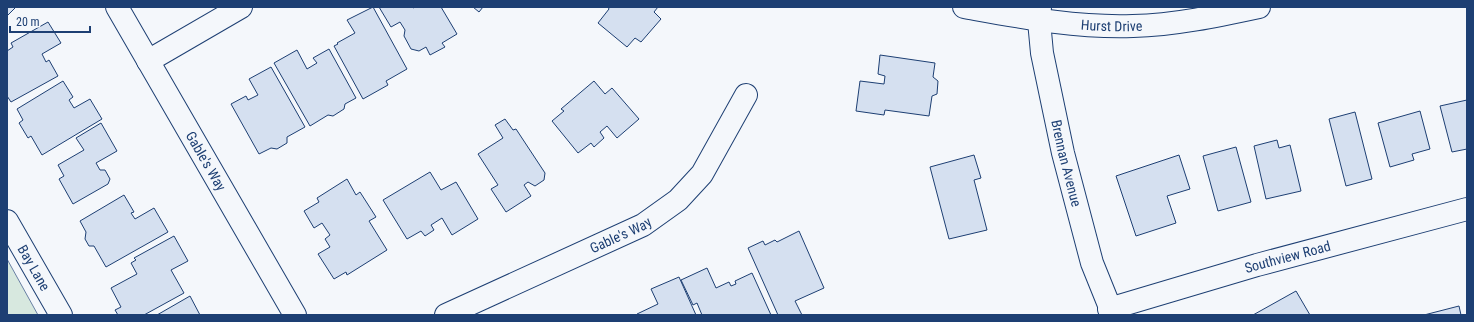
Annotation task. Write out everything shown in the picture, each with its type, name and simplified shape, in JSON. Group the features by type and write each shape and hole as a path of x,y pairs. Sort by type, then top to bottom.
{"street":[{"name":"Gable's Way","path":"117,7 295,315"},
{"path":"148,61 241,7"},
{"name":"Hurst Drive","path":"964,7 1039,14 1113,26 1134,26 1187,21 1259,7"},
{"name":"Brennan Avenue","path":"1039,14 1042,53 1063,153 1092,263 1111,312"},
{"name":"Gable's Way","path":"446,315 643,225 678,200 702,174 746,95"},
{"name":"Southview Road","path":"1111,312 1257,265 1467,209"},
{"name":"Bay Lane","path":"7,221 61,315"}],"shaded area":[{"path":"7,259 38,315 7,315"}],"building":[{"path":"7,7 16,7 7,16"},
{"path":"373,7 407,69 386,81 388,85 363,99 334,46 355,33 347,20"},
{"path":"379,7 441,7 457,34 442,43 445,47 430,55 426,47 419,51 411,49 404,36 405,30 400,22 391,27"},
{"path":"473,7 483,7 479,12"},
{"path":"608,7 658,7 654,12 661,19 641,42 635,38 627,47 598,23 609,9"},
{"path":"48,22 61,43 42,54 46,62 49,60 58,76 11,102 7,96 7,51 13,47 11,43"},
{"path":"329,49 356,98 345,104 344,109 333,116 328,115 310,126 274,63 297,50 307,69 317,63 313,58"},
{"path":"880,55 935,63 933,77 938,81 937,94 932,96 929,116 885,110 884,115 856,111 860,81 884,84 885,76 878,74"},
{"path":"271,67 305,127 287,137 287,143 277,149 271,148 259,154 231,104 246,96 248,100 258,95 249,79"},
{"path":"63,81 73,97 69,100 74,108 90,99 102,119 42,155 31,136 28,138 19,123 23,120 17,109"},
{"path":"594,81 605,94 612,88 639,119 617,138 607,126 600,132 604,138 594,147 591,143 578,153 552,121 564,111 561,109"},
{"path":"1467,100 1467,149 1452,152 1440,106"},
{"path":"1420,111 1430,149 1412,154 1414,160 1390,167 1378,123"},
{"path":"1355,112 1372,179 1346,186 1329,119"},
{"path":"505,119 513,130 516,129 545,173 544,180 535,186 528,182 524,185 531,196 506,212 491,189 498,185 478,154 503,138 495,125"},
{"path":"101,123 117,151 96,163 100,170 105,170 110,179 108,184 73,204 59,179 64,176 58,165 84,150 76,138"},
{"path":"1277,140 1279,148 1290,145 1301,191 1266,199 1254,146"},
{"path":"1236,147 1251,202 1218,211 1203,156"},
{"path":"974,155 981,178 974,180 987,230 949,239 930,167"},
{"path":"1179,155 1190,189 1167,196 1176,223 1136,236 1116,176"},
{"path":"430,172 441,190 456,182 478,219 452,235 442,218 431,225 434,230 425,236 421,231 407,239 383,200"},
{"path":"347,179 356,195 360,192 376,217 369,221 387,250 347,275 346,272 334,279 318,254 330,247 325,239 330,235 322,223 314,228 304,211 319,202 317,198"},
{"path":"124,195 134,212 131,213 135,219 154,208 168,232 106,267 94,246 89,246 85,239 86,232 80,221"},
{"path":"799,231 824,288 795,301 802,315 778,315 748,248 763,241 765,245 775,240 777,242"},
{"path":"174,236 188,261 171,270 184,293 144,315 118,315 115,310 121,307 111,288 137,274 131,263 136,260 134,258"},
{"path":"707,268 716,288 729,282 731,286 736,284 735,281 752,273 771,315 702,315 697,303 693,305 681,280"},
{"path":"679,277 696,315 637,314 658,304 651,289"},
{"path":"1296,291 1310,315 1253,315"},
{"path":"190,296 200,315 157,315"},
{"path":"1459,306 1461,315 1424,315"}]}
